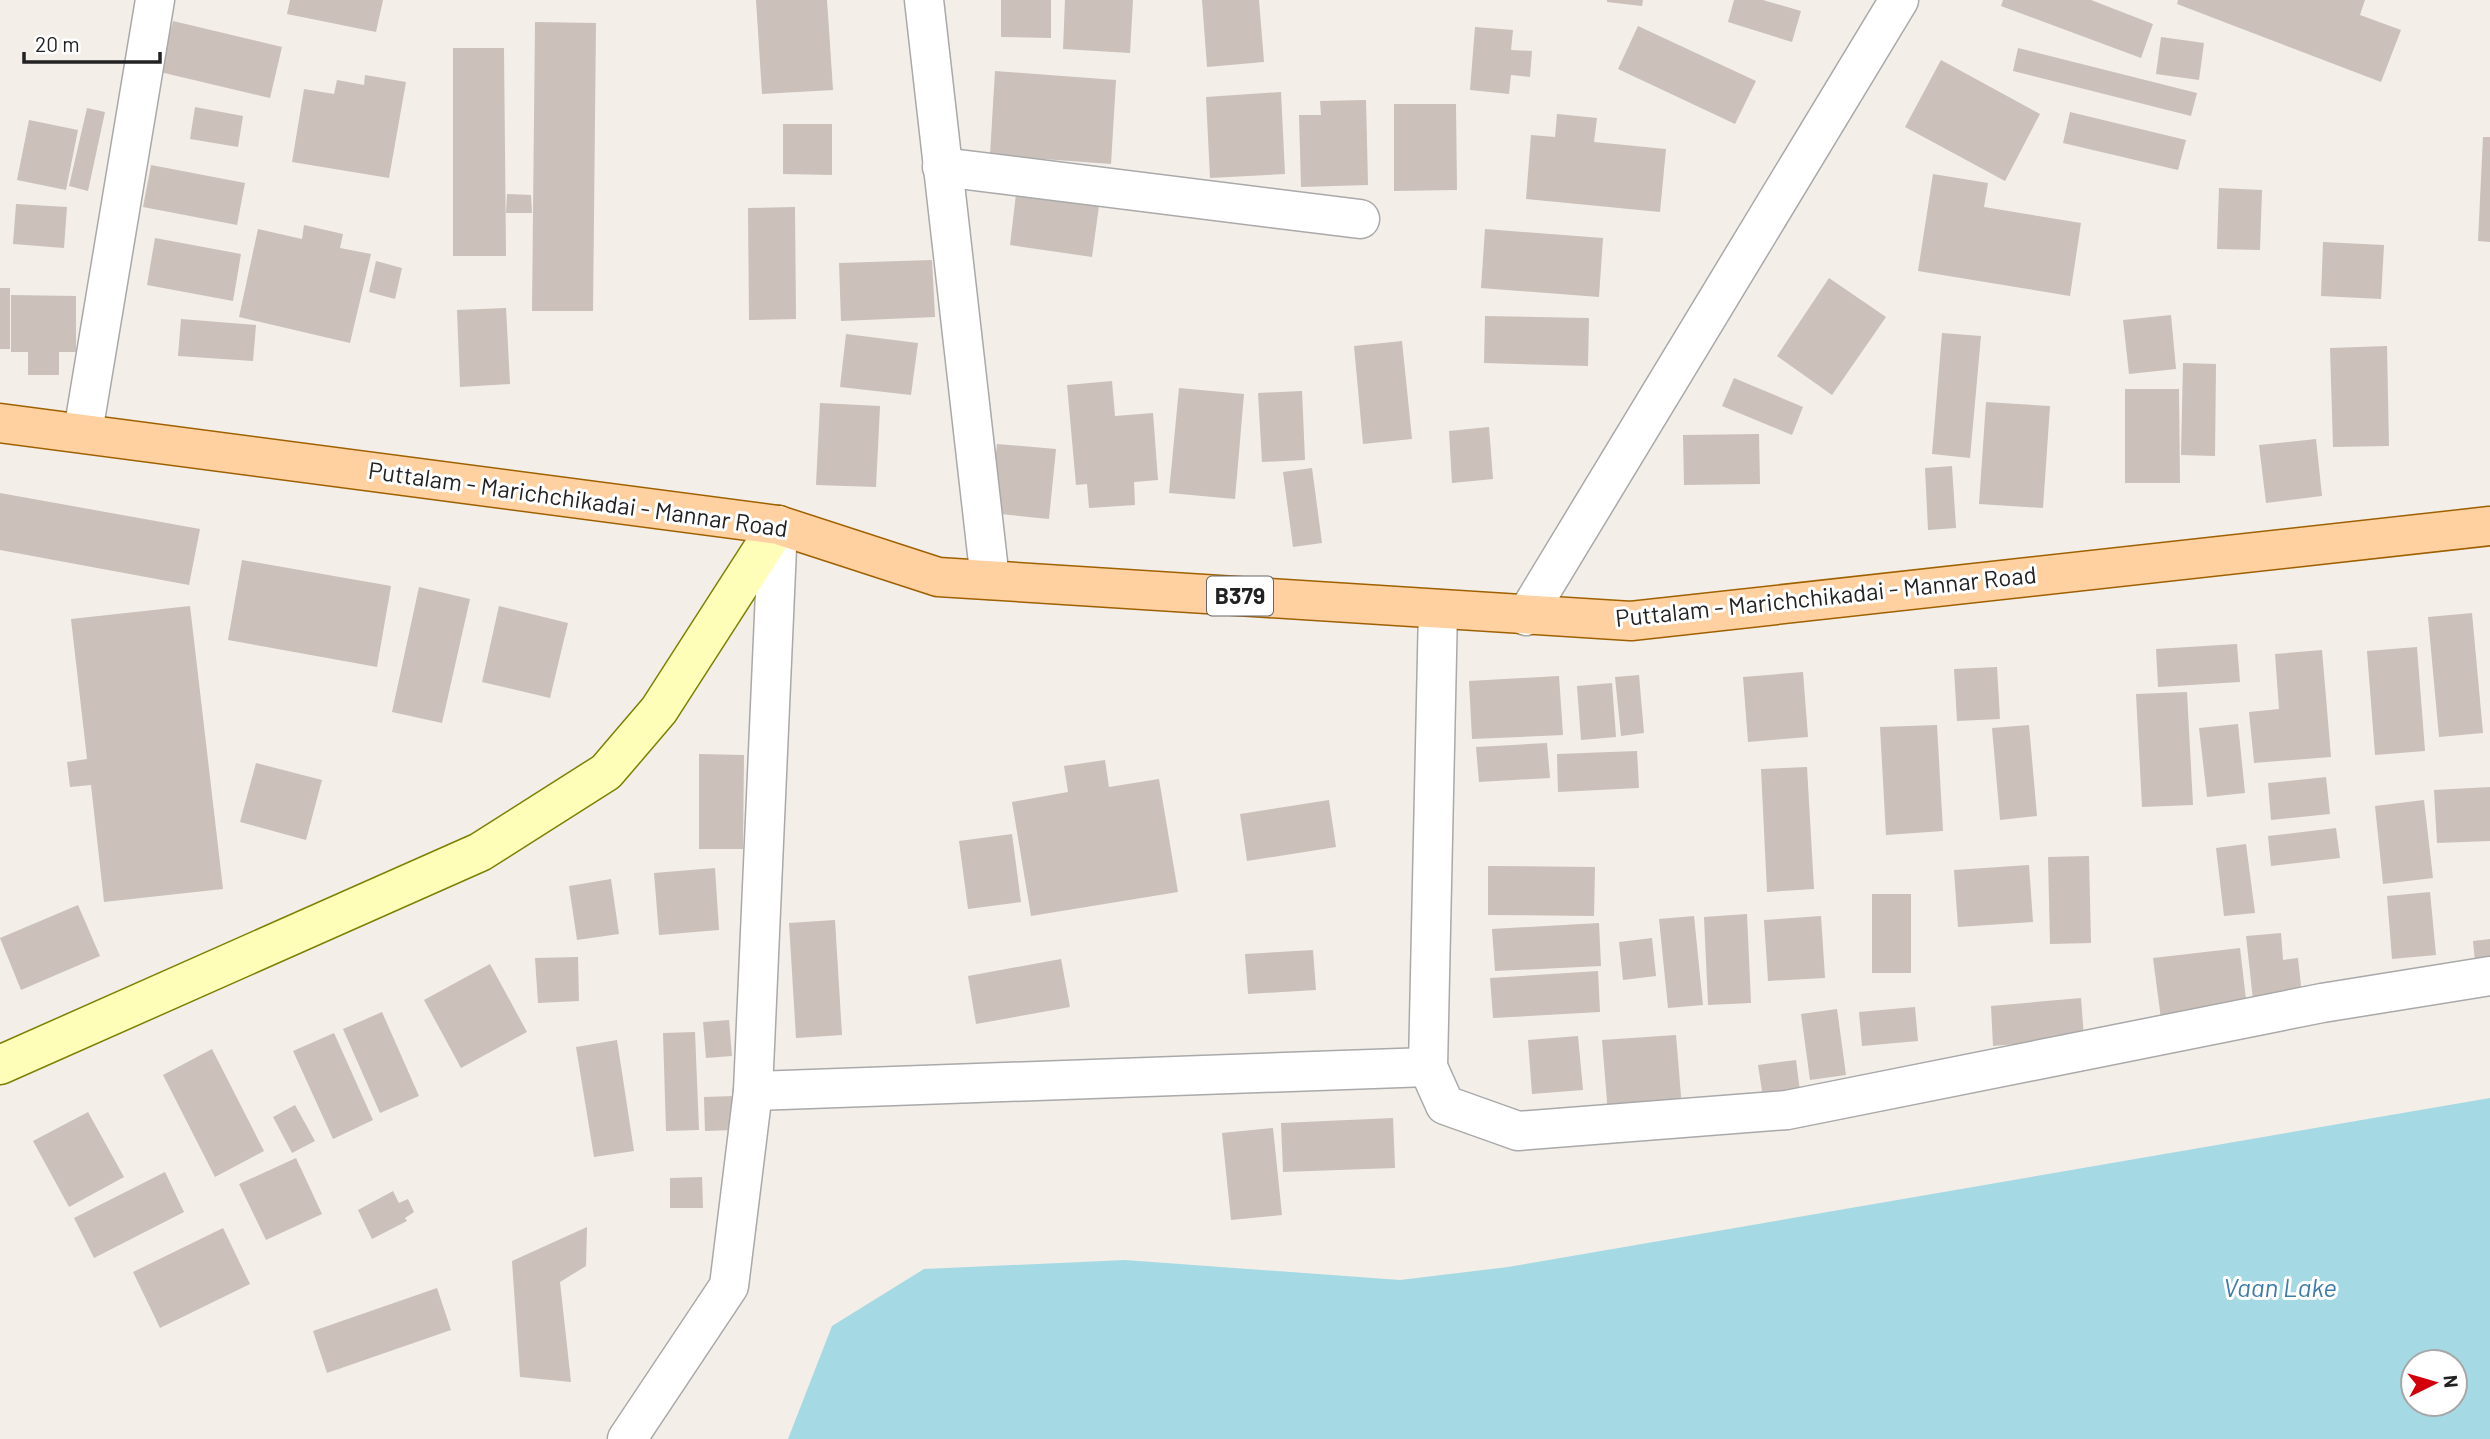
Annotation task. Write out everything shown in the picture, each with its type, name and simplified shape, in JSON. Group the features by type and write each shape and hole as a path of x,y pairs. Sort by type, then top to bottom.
{"main road":[{"name":"Puttalam - Marichchikadai - Mannar Road","path":"0,423 778,525 938,577 1632,621 2490,526"}],"street":[{"path":"83,432 155,0"},
{"path":"924,0 990,580"},
{"path":"1526,616 1899,0"},
{"path":"942,167 1360,219"},
{"path":"0,1065 480,852 606,772 659,710 778,525"},
{"path":"628,1439 729,1286 753,1091 778,525"},
{"path":"1438,609 1428,1067 1445,1105 1518,1131 1787,1110 2322,1003 2490,976"},
{"path":"753,1091 1428,1067"}],"water":[{"name":"Vaan Lake","path":"2490,1098 2490,1439 788,1439 832,1326 924,1269 1125,1260 1400,1280 1508,1267"}],"building":[{"path":"290,0 383,0 376,32 287,14"},
{"path":"756,0 827,0 833,90 762,94"},
{"path":"1001,0 1051,0 1051,38 1001,37"},
{"path":"1065,0 1133,0 1130,53 1063,49"},
{"path":"1202,0 1259,0 1264,62 1207,67"},
{"path":"1607,0 1643,0 1642,6"},
{"path":"1734,0 1763,0 1801,11 1792,42 1728,22"},
{"path":"2003,0 2091,0 2153,24 2141,58 2001,6"},
{"path":"2178,0 2365,0 2360,15 2401,30 2381,82 2177,4"},
{"path":"173,21 282,47 270,98 160,72"},
{"path":"535,22 596,23 593,311 532,311"},
{"path":"1638,26 1756,81 1735,124 1618,69"},
{"path":"1475,27 1513,30 1511,50 1532,51 1530,77 1511,75 1509,94 1470,90"},
{"path":"2161,37 2204,43 2199,80 2156,74"},
{"path":"453,48 504,48 506,256 453,256"},
{"path":"2018,48 2197,93 2191,116 2013,71"},
{"path":"1941,60 2040,114 2005,181 1905,127"},
{"path":"995,71 1116,80 1111,164 990,155"},
{"path":"365,75 406,82 389,178 292,162 304,89 334,94 337,80 364,85"},
{"path":"1281,92 1285,174 1210,178 1206,97"},
{"path":"1366,100 1368,185 1301,187 1299,115 1321,115 1320,101"},
{"path":"1394,104 1456,104 1457,190 1394,191"},
{"path":"195,107 243,116 238,147 190,139"},
{"path":"87,108 105,112 88,191 69,186"},
{"path":"2070,112 2186,140 2178,170 2063,143"},
{"path":"1557,114 1597,118 1594,142 1666,149 1660,212 1526,199 1531,135 1555,137"},
{"path":"29,120 78,130 66,190 17,180"},
{"path":"783,124 832,124 832,175 783,174"},
{"path":"2483,137 2490,137 2490,242 2478,241"},
{"path":"151,165 245,183 237,225 143,207"},
{"path":"1933,174 1988,183 1984,207 2081,223 2070,296 1918,271"},
{"path":"2219,188 2262,190 2260,250 2217,249"},
{"path":"507,194 531,195 532,213 506,213"},
{"path":"1016,194 1099,206 1092,257 1010,245"},
{"path":"16,204 67,207 64,248 13,244"},
{"path":"795,207 796,319 749,320 748,208"},
{"path":"304,225 343,234 340,248 371,254 350,343 239,317 258,229 302,239"},
{"path":"1485,229 1603,238 1599,297 1481,288"},
{"path":"155,238 241,254 233,301 147,285"},
{"path":"2323,242 2384,245 2381,299 2321,296"},
{"path":"932,260 935,317 841,321 839,263"},
{"path":"376,261 402,268 395,299 369,292"},
{"path":"1829,278 1886,317 1832,395 1777,356"},
{"path":"0,288 10,288 10,349 0,349"},
{"path":"11,295 76,296 76,352 59,352 59,375 28,375 28,352 11,352"},
{"path":"506,308 510,384 460,387 457,310"},
{"path":"2171,315 2176,369 2129,374 2123,320"},
{"path":"1485,316 1589,318 1588,366 1484,363"},
{"path":"181,319 256,325 253,361 178,356"},
{"path":"1942,333 1981,336 1970,458 1932,454"},
{"path":"846,334 918,343 911,395 840,387"},
{"path":"1402,341 1412,439 1363,444 1354,346"},
{"path":"2387,346 2389,446 2333,447 2330,348"},
{"path":"2183,363 2216,364 2215,456 2181,455"},
{"path":"1734,378 1803,407 1792,435 1722,406"},
{"path":"1112,381 1115,416 1153,413 1158,480 1134,482 1135,505 1089,508 1087,484 1076,485 1067,385"},
{"path":"1179,388 1244,394 1235,499 1169,493"},
{"path":"2125,389 2179,389 2180,483 2125,483"},
{"path":"1302,391 1305,460 1262,462 1258,393"},
{"path":"1986,402 2050,406 2043,508 1979,504"},
{"path":"820,403 880,406 876,487 816,485"},
{"path":"1489,427 1493,479 1452,483 1449,431"},
{"path":"1759,434 1760,484 1684,485 1683,435"},
{"path":"2316,439 2322,496 2266,503 2259,445"},
{"path":"997,444 1056,449 1049,519 990,513"},
{"path":"1952,466 1956,528 1928,530 1925,468"},
{"path":"1312,468 1322,543 1293,547 1283,472"},
{"path":"0,493 200,529 189,585 0,550"},
{"path":"242,560 391,586 377,667 228,640"},
{"path":"419,587 470,599 442,723 392,712"},
{"path":"190,606 223,889 104,902 91,785 70,787 67,762 87,759 71,619"},
{"path":"499,606 568,623 550,698 482,682"},
{"path":"2472,613 2483,733 2439,737 2428,617"},
{"path":"2237,644 2240,682 2158,687 2156,649"},
{"path":"2417,647 2425,751 2375,755 2367,651"},
{"path":"2322,650 2331,757 2254,763 2249,712 2279,709 2275,654"},
{"path":"1997,667 2000,719 1957,721 1954,669"},
{"path":"1803,672 1808,737 1748,742 1743,677"},
{"path":"1639,675 1644,733 1621,736 1615,677"},
{"path":"1559,676 1563,735 1472,739 1469,681"},
{"path":"1612,683 1616,737 1581,740 1577,686"},
{"path":"2187,692 2193,805 2142,807 2136,694"},
{"path":"2238,724 2245,793 2207,797 2199,728"},
{"path":"1937,725 1943,831 1886,835 1880,727"},
{"path":"2029,725 2037,816 2000,820 1992,728"},
{"path":"1547,743 1550,778 1479,782 1476,747"},
{"path":"1637,751 1639,788 1558,792 1557,754"},
{"path":"699,754 744,755 743,849 699,849"},
{"path":"1105,760 1109,787 1159,779 1178,892 1031,916 1012,802 1068,792 1064,766"},
{"path":"256,763 322,780 306,840 240,822"},
{"path":"1807,767 1814,889 1767,892 1761,769"},
{"path":"2326,777 2330,814 2271,820 2268,783"},
{"path":"2490,787 2490,841 2437,843 2434,790"},
{"path":"1329,800 1336,847 1247,861 1240,814"},
{"path":"2424,800 2433,878 2383,884 2375,806"},
{"path":"2336,828 2340,858 2271,866 2268,836"},
{"path":"1012,834 1021,902 968,909 959,841"},
{"path":"2246,844 2255,913 2224,916 2216,848"},
{"path":"2089,856 2091,943 2050,944 2048,857"},
{"path":"2029,865 2033,922 1958,927 1954,870"},
{"path":"1488,866 1595,867 1594,916 1488,915"},
{"path":"715,868 719,930 659,935 654,873"},
{"path":"611,879 619,934 577,940 569,886"},
{"path":"2430,892 2436,955 2392,959 2387,896"},
{"path":"1872,894 1911,894 1911,973 1872,973"},
{"path":"78,905 100,956 21,990 0,938"},
{"path":"1747,914 1751,1003 1708,1005 1704,917"},
{"path":"1694,916 1703,1005 1668,1008 1659,919"},
{"path":"1821,916 1825,978 1768,981 1764,920"},
{"path":"835,920 842,1035 796,1038 789,923"},
{"path":"1599,923 1601,966 1495,971 1492,929"},
{"path":"2281,933 2283,960 2298,958 2302,995 2253,1000 2246,936"},
{"path":"1652,938 1656,976 1623,980 1619,942"},
{"path":"2490,939 2490,970 2476,971 2473,941"},
{"path":"2240,948 2247,1008 2161,1019 2153,958"},
{"path":"1313,950 1316,990 1248,994 1245,954"},
{"path":"578,957 579,1001 538,1003 535,958"},
{"path":"1061,959 1070,1007 976,1024 968,976"},
{"path":"490,964 527,1032 461,1068 424,1000"},
{"path":"1598,971 1600,1012 1493,1018 1490,978"},
{"path":"2081,998 2084,1038 1993,1046 1991,1006"},
{"path":"1915,1007 1918,1041 1862,1046 1859,1012"},
{"path":"1837,1009 1846,1075 1810,1080 1801,1014"},
{"path":"382,1012 419,1096 380,1113 343,1029"},
{"path":"729,1020 732,1056 706,1058 703,1022"},
{"path":"695,1032 699,1130 666,1131 663,1033"},
{"path":"334,1033 373,1120 333,1139 293,1051"},
{"path":"1676,1035 1682,1108 1608,1114 1602,1040"},
{"path":"1578,1036 1583,1090 1532,1094 1528,1040"},
{"path":"617,1040 634,1151 594,1157 576,1047"},
{"path":"212,1049 264,1151 215,1177 163,1075"},
{"path":"1796,1060 1801,1099 1764,1104 1758,1065"},
{"path":"735,1096 736,1130 705,1131 704,1097"},
{"path":"295,1105 315,1141 292,1153 273,1117"},
{"path":"88,1112 124,1177 69,1207 33,1141"},
{"path":"1393,1118 1395,1168 1283,1172 1281,1123"},
{"path":"1273,1128 1282,1215 1231,1220 1222,1133"},
{"path":"296,1158 322,1214 266,1240 239,1184"},
{"path":"165,1172 184,1212 94,1258 74,1218"},
{"path":"702,1177 703,1208 670,1208 670,1178"},
{"path":"393,1191 399,1203 408,1199 414,1212 405,1218 407,1221 372,1239 358,1210"},
{"path":"587,1227 586,1266 560,1282 571,1382 520,1377 512,1261"},
{"path":"223,1228 250,1284 160,1328 133,1272"},
{"path":"437,1288 451,1330 327,1373 313,1331"}]}
